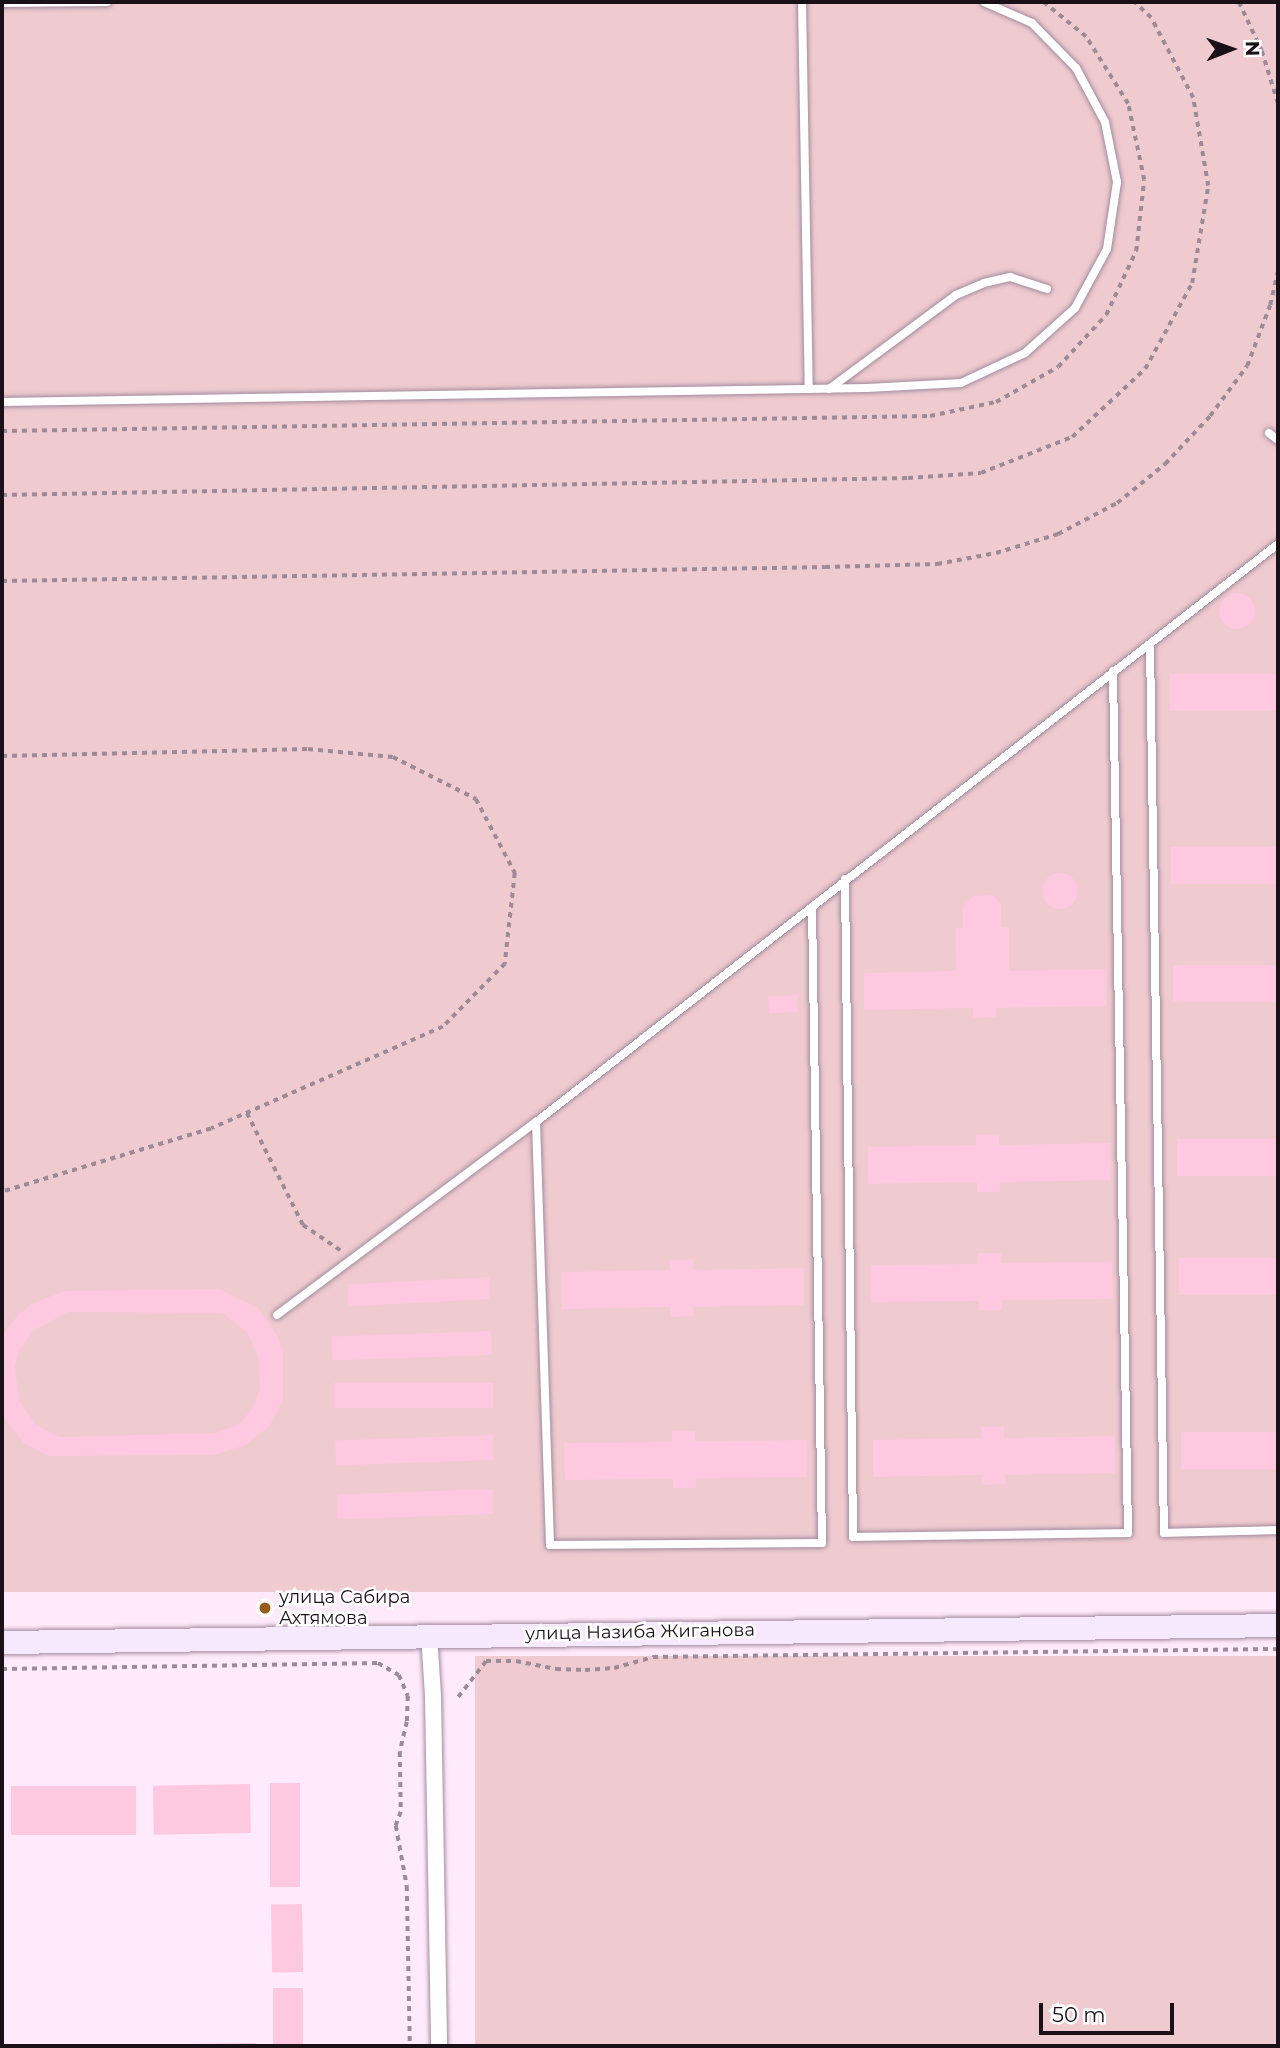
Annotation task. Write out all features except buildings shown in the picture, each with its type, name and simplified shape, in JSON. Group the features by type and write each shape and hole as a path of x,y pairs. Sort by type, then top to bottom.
{"street":[{"name":"улица Назиба Жиганова","path":"2,1642 429,1634 1278,1625"},
{"path":"429,1634 433,1696 439,2046"}],"lane":[{"path":"2,3 107,2"},
{"path":"802,2 809,389"},
{"path":"2,402 829,389 961,383 1025,353 1075,308 1107,249 1117,182 1105,122 1076,68 1032,23 984,2"},
{"path":"829,389 956,295 984,283 1010,277 1047,289"},
{"path":"1269,433 1278,440"},
{"path":"277,1315 536,1122 1278,544"},
{"path":"1150,645 1164,1534 1278,1530"},
{"path":"845,879 853,1537 1128,1533 1113,671"},
{"path":"536,1122 550,1545 822,1543 812,908"}],"path":[{"path":"2,430 930,416 996,402 1058,367 1106,315 1136,251 1142,204 1144,180 1128,104 1086,37 1043,2"},
{"path":"1239,2 1262,51 1278,103"},
{"path":"2,581 937,564 996,553 1058,534 1117,503 1165,464 1210,416 1247,366 1270,305 1278,271"},
{"path":"2,756 320,750 393,757 476,799 515,873 505,964 443,1027 211,1129 2,1192"},
{"path":"247,1113 303,1225 353,1259"},
{"path":"458,1697 486,1661 516,1661 556,1669 586,1670 614,1668 653,1657 1278,1649"},
{"path":"2,1669 378,1663 399,1675 408,1696 407,1722 400,1752 401,1812 396,1826 407,1886 410,2046"}],"shaded area":[{"path":"2,2 1278,2 1278,1592 2,1592"},
{"path":"475,1656 1278,1656 1278,2046 475,2046"}],"place":[{"name":"улица Сабира Ахтямова","path":"265,1608"}]}
